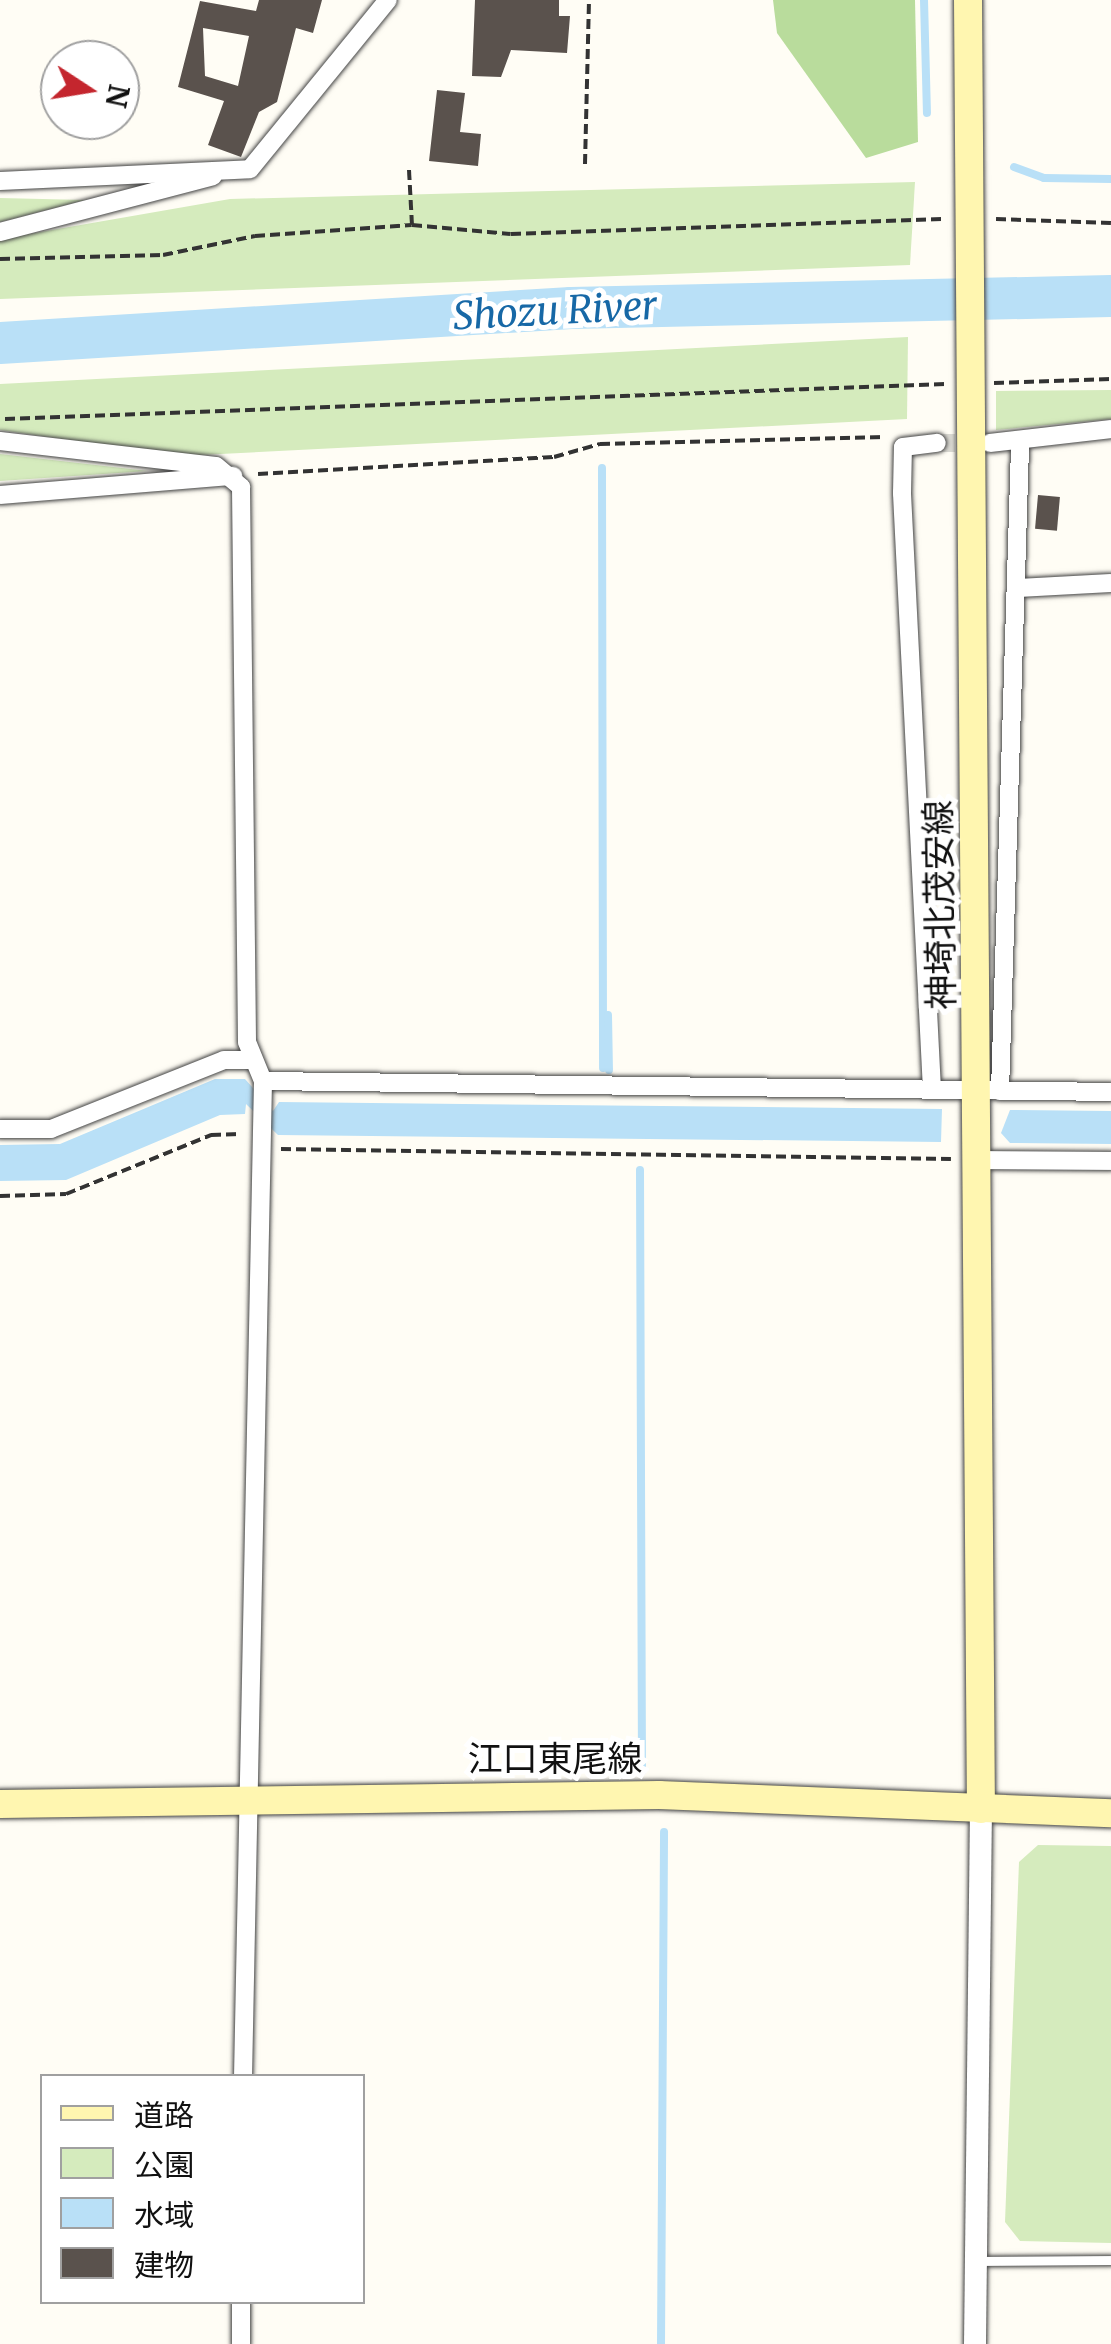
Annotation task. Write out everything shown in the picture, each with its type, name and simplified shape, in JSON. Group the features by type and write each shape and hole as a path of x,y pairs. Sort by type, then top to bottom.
{"main road":[{"name":"神埼北茂安線","path":"968,0 971,385 990,1091 981,1160 981,1808"},
{"name":"江口東尾線","path":"0,1804 659,1795 1111,1813"}],"street":[{"path":"0,232 218,174 266,156 388,0"},
{"path":"0,181 218,174"},
{"path":"990,443 1020,446 1111,429"},
{"path":"0,441 216,466 234,476 241,486 251,1060 262,1089 245,1800 243,2074"},
{"path":"932,1090 903,447 937,443"},
{"path":"990,1091 1018,588 1020,446"},
{"path":"0,495 234,476"},
{"path":"1018,588 1111,583"},
{"path":"0,1129 51,1128 224,1060 251,1060"},
{"path":"262,1089 1111,1092"},
{"path":"981,1160 1111,1161"},
{"path":"975,2344 981,1808"},
{"path":"241,2304 241,2344"}],"lane":[{"path":"976,2260 1111,2260"}],"path":[{"path":"585,164 588,0"},
{"path":"409,170 412,225"},
{"path":"0,259 163,255 255,236 412,225 511,234 969,216 1111,223"},
{"path":"0,419 1111,379"},
{"path":"234,476 554,457 600,444 880,434 903,447"},
{"path":"0,1196 66,1194 210,1135 246,1133 261,1143 981,1160"}],"green space":[{"path":"773,0 915,0 918,142 866,158 777,33"},
{"path":"915,182 910,265 0,299 0,239 230,199"},
{"path":"0,198 85,200 0,222"},
{"path":"908,337 907,419 180,456 0,430 0,384"},
{"path":"1111,390 1111,419 996,430 996,391"},
{"path":"0,454 148,471 0,481"},
{"path":"1038,1845 1111,1846 1111,2243 1020,2241 1005,2222 1019,1862"}],"water":[{"path":"215,1079 245,1079 273,1111 279,1102 942,1109 941,1142 278,1135 246,1104 245,1114 220,1115 66,1180 0,1181 0,1145 60,1144"},
{"path":"1010,1110 1111,1111 1111,1144 1010,1143 1001,1133"}],"building":[{"path":"259,0 322,0 313,33 296,28 277,102 259,112 241,157 208,145 224,101 178,87 200,1 256,11","holes":["203,28 249,36 238,86 205,76"]},
{"path":"475,0 559,0 559,16 570,16 567,53 511,50 501,77 472,76"},
{"path":"437,90 465,93 460,132 481,134 478,166 429,161"},
{"path":"1038,495 1060,497 1057,531 1035,529"}],"waterway":[{"path":"924,0 927,113"},
{"path":"1014,167 1044,178 1111,179"},
{"name":"Shozu River","path":"0,343 571,308 1111,296"},
{"path":"602,468 603,1068"},
{"path":"608,1015 609,1070"},
{"path":"640,1170 642,1771"},
{"path":"661,2344 664,1832"}],"tunnel":[{"path":"937,443 982,443"}]}
